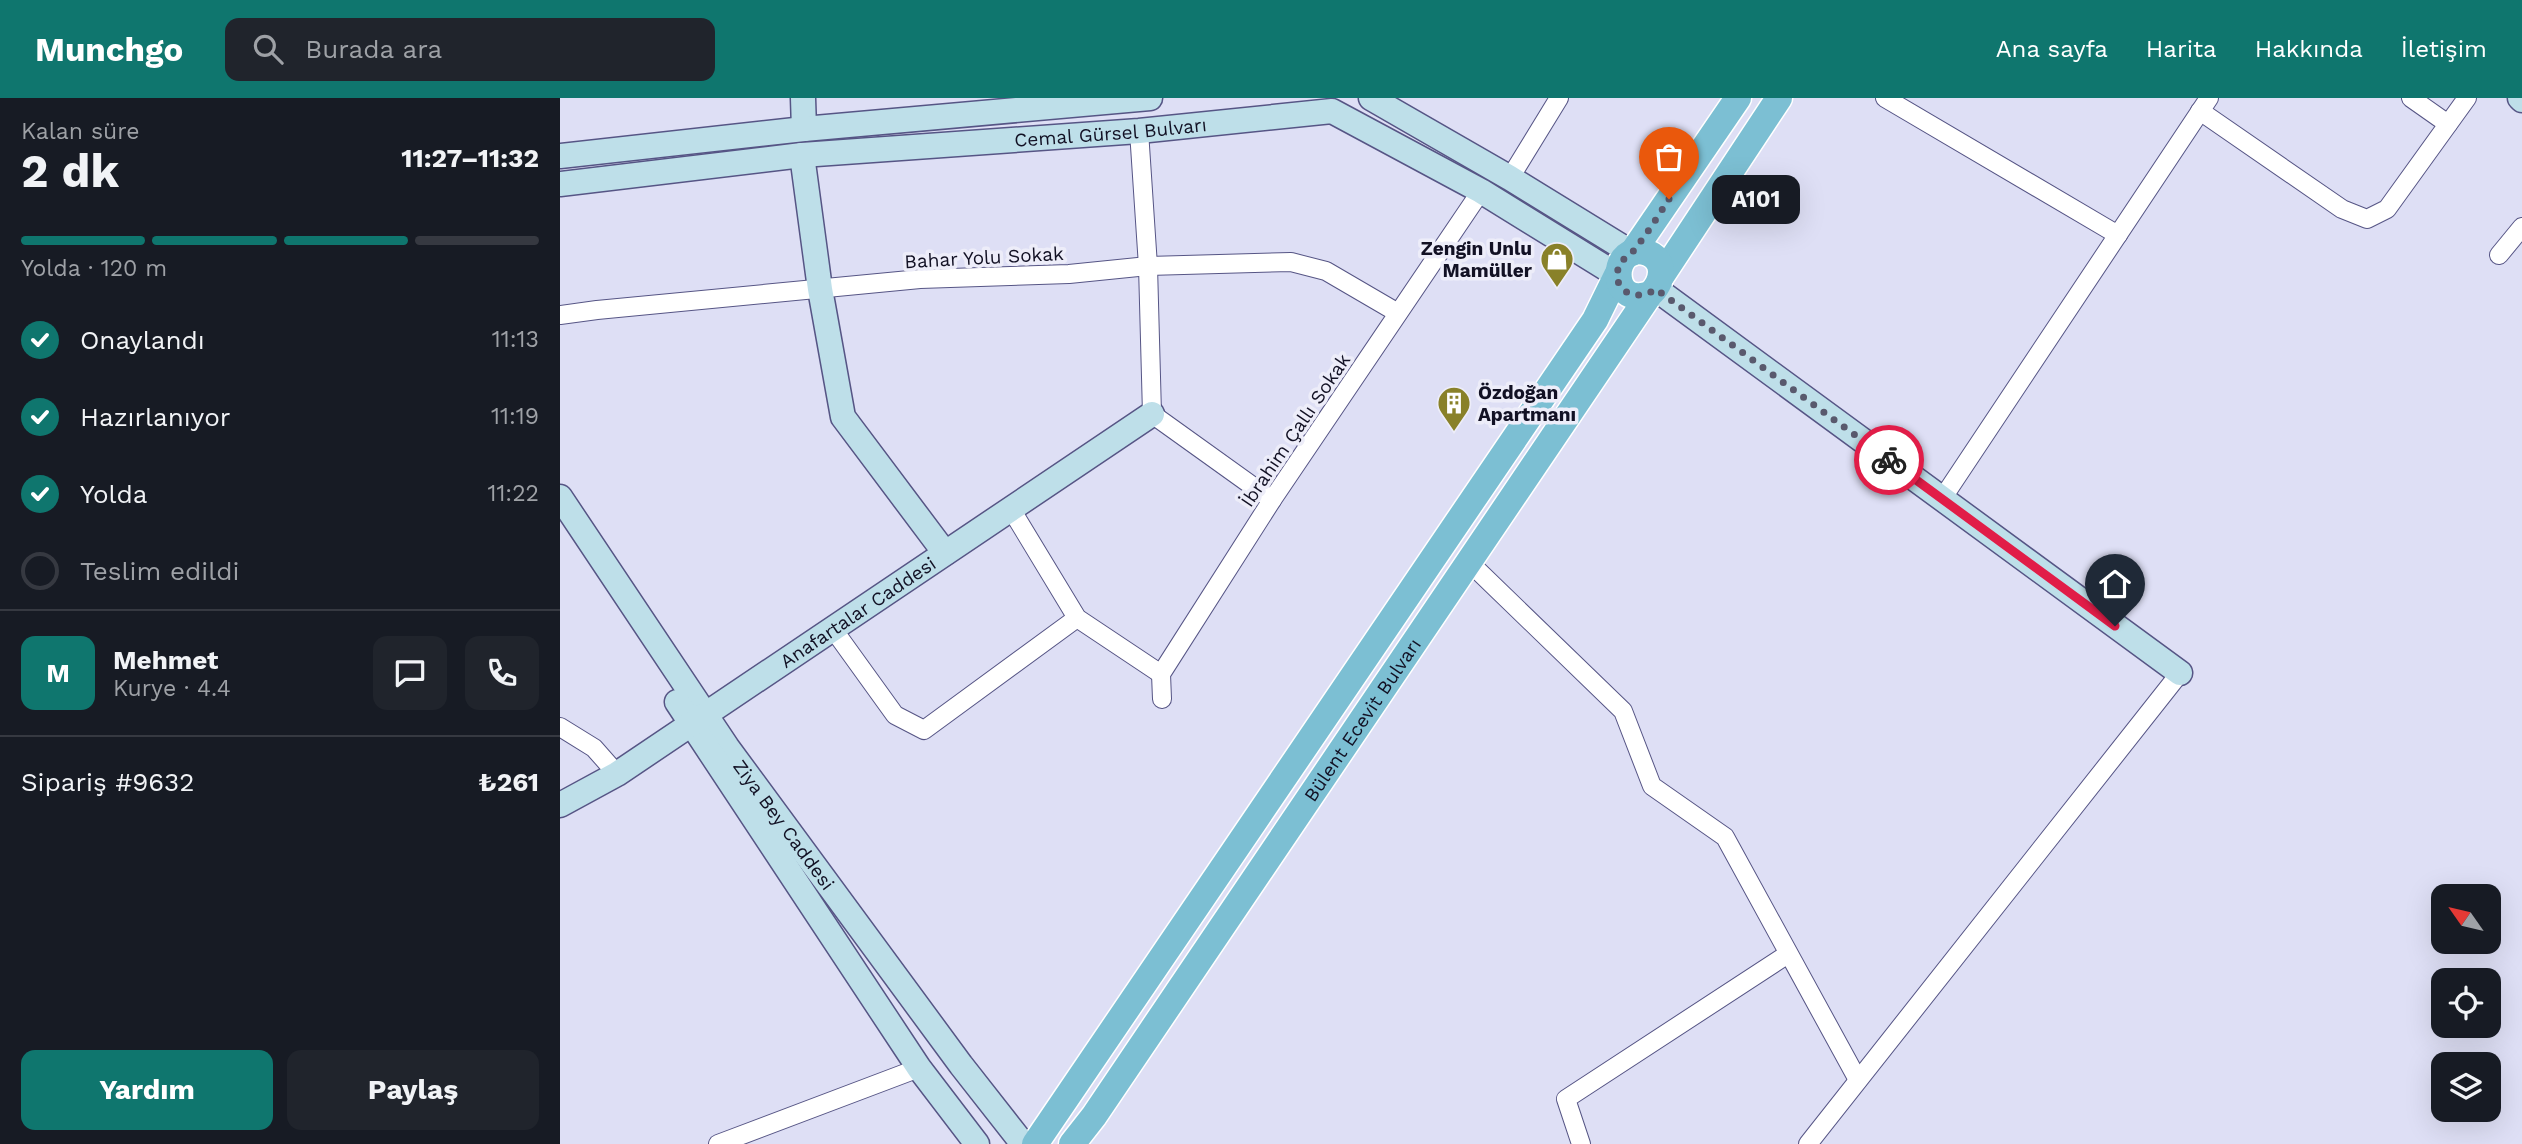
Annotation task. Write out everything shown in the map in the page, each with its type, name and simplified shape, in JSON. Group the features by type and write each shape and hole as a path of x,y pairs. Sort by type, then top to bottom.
{"main road":[{"path":"1035,1144 1595,320 1621,262 1632,253 1738,98"},
{"name":"Bülent Ecevit Bulvarı","path":"1072,1144 1656,286 1779,98"},
{"path":"1617,275 1619,283 1629,294 1643,296 1656,286 1661,268 1653,256 1640,252 1632,253"}],"street":[{"path":"803,98 804,129"},
{"name":"Cemal Gürsel Bulvarı","path":"560,156 804,129 1143,98"},
{"path":"1371,98 1510,178 1632,253"},
{"path":"1510,178 1559,98"},
{"path":"1885,98 2118,235"},
{"path":"2411,98 2448,124"},
{"path":"1942,499 2204,105 2342,209 2367,219 2387,209 2467,98"},
{"name":"Cemal Gürsel Bulvarı","path":"560,184 802,155 1139,131 1332,105 1481,191 1617,275"},
{"path":"1139,131 1148,265 1152,414 1272,500"},
{"path":"802,155 820,289 843,417 945,553"},
{"name":"İbrahim Çallı Sokak","path":"1161,674 1272,500 1481,191"},
{"path":"2498,255 2522,228"},
{"name":"Bahar Yolu Sokak","path":"560,315 920,279 1069,274 1148,265 1291,262 1326,271 1398,313"},
{"path":"1656,286 2180,673 1808,1144"},
{"name":"Anafartalar Caddesi","path":"562,802 617,774 1152,414"},
{"name":"Ziya Bey Caddesi","path":"560,497 919,1068 977,1144"},
{"path":"1011,509 1077,618 1161,674 1162,699"},
{"name":"Ziya Bey Caddesi","path":"560,527 699,719 727,747 953,1054 1023,1144"},
{"path":"1468,561 1623,711 1652,786 1725,837 1858,1080"},
{"path":"833,629 895,715 924,730 1077,618"},
{"path":"560,727 594,748 617,774"},
{"path":"1581,1144 1566,1099 1788,954"},
{"path":"718,1144 919,1068"}],"way so far":[{"path":"1669,199 1632,253 1621,262 1617,275 1623,289 1636,296 1643,296 1656,289 1889,460"}],"place":[{"name":"A101","path":"1669,199"},
{"name":"Zengin Unlu Mamüller","path":"1557,289"},
{"name":"Özdoğan Apartmanı","path":"1454,433"}],"route":[{"path":"1889,460 2115,626"}]}
